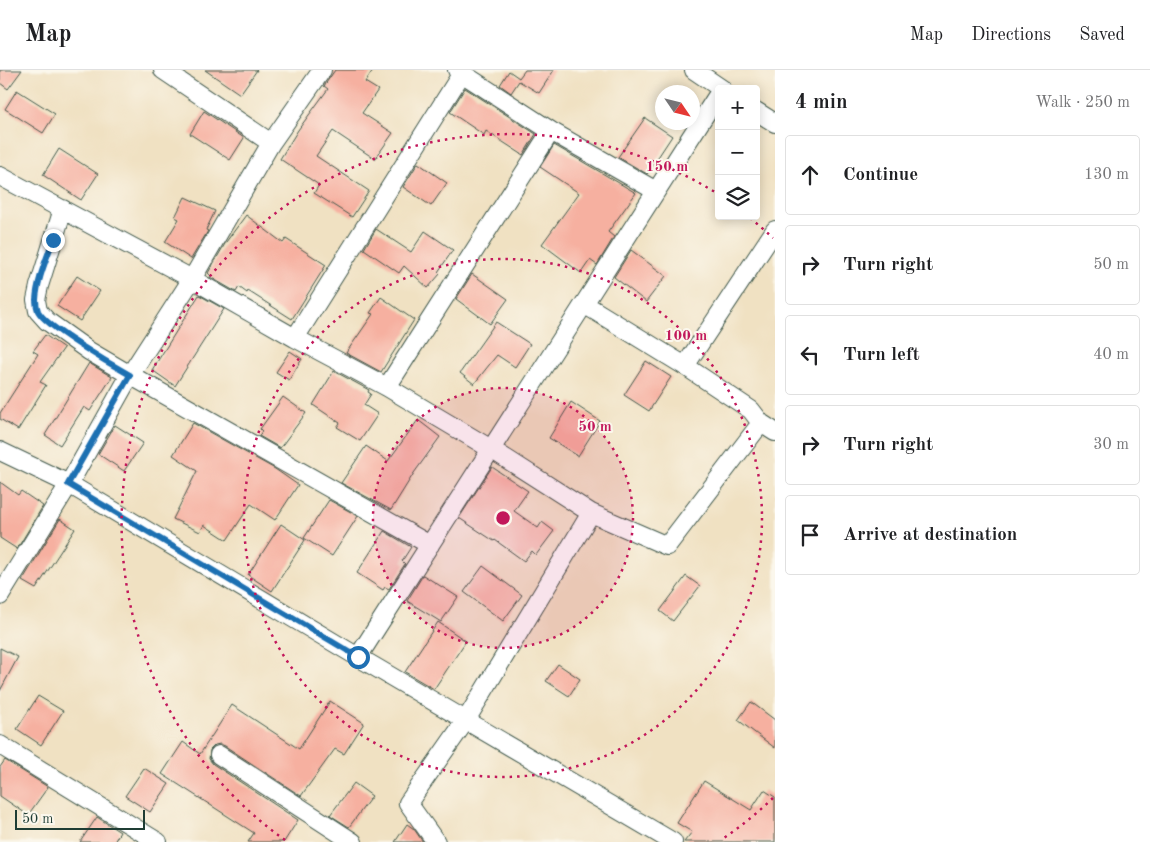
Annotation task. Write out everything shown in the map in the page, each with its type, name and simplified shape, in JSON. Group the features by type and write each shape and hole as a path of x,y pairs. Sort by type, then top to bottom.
{"street":[{"path":"164,70 271,143"},
{"path":"0,596 68,484 130,375 192,279 271,143 322,70"},
{"path":"694,70 716,85"},
{"path":"295,338 459,71 551,131 656,191"},
{"path":"358,657 715,99"},
{"path":"760,114 775,123"},
{"path":"387,387 551,131"},
{"path":"0,176 387,387 491,449 591,513 667,546 768,427 751,410 685,366 584,304"},
{"path":"63,209 36,300 38,311 47,321 88,350 130,375 430,545"},
{"path":"685,366 775,230"},
{"path":"0,450 68,484 673,842"},
{"path":"436,842 408,803 466,720 591,513"},
{"path":"0,745 158,842"},
{"path":"219,755 334,837 353,842"}],"building":[{"path":"0,70 22,70 8,89 0,83"},
{"path":"205,70 257,70 240,94"},
{"path":"335,70 373,70 365,82 378,90 362,113 393,133 375,159 333,131 316,156 369,191 352,217 314,193 319,185 280,159 298,130 328,89 324,86"},
{"path":"525,70 554,70 539,93 519,81 511,93 500,85 509,71 519,78"},
{"path":"465,88 536,134 523,155 486,131 484,135 450,112"},
{"path":"17,90 55,114 43,133 5,109"},
{"path":"204,111 244,138 230,160 190,134"},
{"path":"645,118 655,125 655,130 663,130 672,136 647,174 618,157"},
{"path":"554,145 636,193 608,232 614,237 597,265 590,260 581,273 542,244 579,193 540,167"},
{"path":"59,149 98,174 81,200 43,175"},
{"path":"418,163 447,183 431,206 403,187"},
{"path":"185,197 215,211 206,230 208,231 191,259 165,242 179,219 175,217"},
{"path":"246,215 283,243 286,239 326,265 292,319 248,291 247,293 239,287 236,292 210,277 208,273 226,242"},
{"path":"376,229 411,252 425,231 453,250 438,272 440,274 428,288 404,266 399,273 364,249"},
{"path":"631,250 666,276 646,302 614,277"},
{"path":"472,274 508,299 490,324 456,299"},
{"path":"77,276 100,291 80,321 57,306"},
{"path":"199,295 224,309 175,386 152,370"},
{"path":"381,297 414,320 381,372 346,353 373,314 370,313"},
{"path":"496,322 530,344 515,367 497,355 474,384 460,373"},
{"path":"45,335 64,348 40,382 46,385 18,430 0,419 0,413 38,354 33,351"},
{"path":"290,351 302,359 289,380 276,372"},
{"path":"646,361 671,377 649,411 624,395"},
{"path":"89,363 112,377 90,411 84,407 60,445 45,435"},
{"path":"334,371 369,390 368,392 371,394 364,405 378,414 360,441 337,427 340,423 313,405"},
{"path":"283,397 306,413 280,448 259,436 262,431 260,429"},
{"path":"571,402 600,421 578,456 549,438"},
{"path":"418,420 440,437 414,473 391,510 341,483 366,446 388,461"},
{"path":"193,423 275,469 298,485 275,520 251,504 227,540 204,525 200,532 173,519 197,471 173,455"},
{"path":"115,425 143,443 124,471 98,454"},
{"path":"492,467 528,491 514,511 538,528 542,522 554,531 536,555 532,551 524,561 495,540 459,518"},
{"path":"0,482 18,495 21,491 43,506 17,549 0,538"},
{"path":"329,500 358,516 332,556 304,538"},
{"path":"60,519 75,529 36,589 22,581"},
{"path":"281,524 305,540 272,591 248,575"},
{"path":"384,531 411,547 402,561 405,564 389,589 385,587 383,590 357,573"},
{"path":"483,566 522,595 503,621 464,592"},
{"path":"423,575 458,597 441,622 407,601"},
{"path":"686,576 700,586 673,621 660,611"},
{"path":"438,622 466,641 434,689 405,672"},
{"path":"0,648 18,657 0,691"},
{"path":"558,664 580,679 569,696 546,681"},
{"path":"38,696 63,711 41,745 17,729"},
{"path":"330,701 364,723 344,754 335,749 301,796 225,746 215,745 210,750 209,759 213,764 298,820 284,842 248,842 254,833 162,774 183,742 200,754 232,705 299,749"},
{"path":"751,702 775,720 775,748 738,720"},
{"path":"5,760 48,787 28,815 0,796 0,767"},
{"path":"144,768 169,784 150,812 125,796"},
{"path":"704,781 751,810 764,790 775,797 775,842 684,842 692,832 677,823"},
{"path":"354,783 372,796 349,827 330,815"},
{"path":"97,817 120,832 114,842 80,842"},
{"path":"407,824 414,829 423,842 395,842"}],"route":[{"path":"53,240 36,300 38,311 47,321 88,350 130,375 68,484 358,657"}]}
